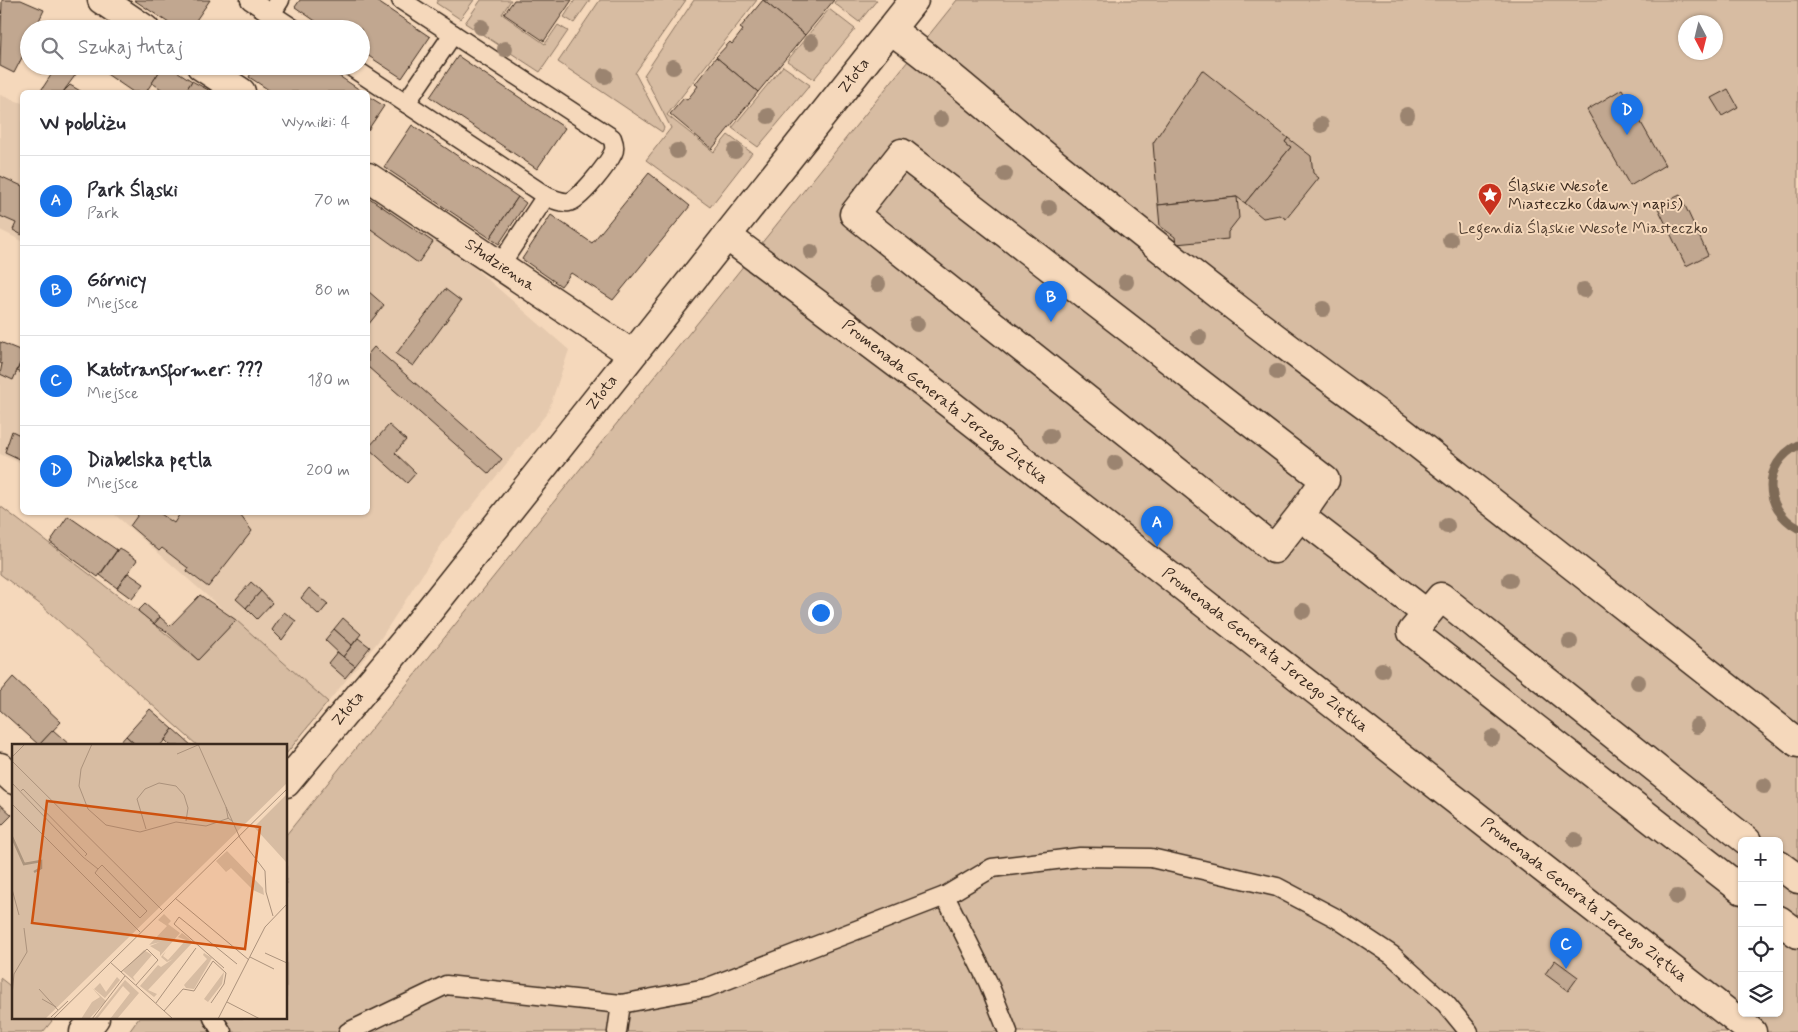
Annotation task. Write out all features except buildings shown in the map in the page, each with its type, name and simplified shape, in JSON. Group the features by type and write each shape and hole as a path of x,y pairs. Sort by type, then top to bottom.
{"street":[{"path":"102,0 132,20"},
{"name":"Złota","path":"288,781 405,641 914,0"},
{"path":"891,30 928,56 1075,171 1358,400 1399,429 1798,743"},
{"path":"215,75 238,90"},
{"path":"902,153 1325,480 1300,516 1274,549 854,214 902,153"},
{"name":"Studzienna","path":"370,178 632,354"},
{"name":"Promenada Generała Jerzego Ziętka","path":"727,236 947,402 1752,1032"},
{"path":"1300,516 1426,613"},
{"path":"1738,887 1412,632 1426,613 1441,598 1743,837"},
{"path":"0,767 12,778"},
{"path":"1783,868 1798,879"},
{"path":"1783,923 1798,934"},
{"path":"84,1032 93,1020"}],"lane":[{"path":"250,0 276,7 287,20"},
{"path":"364,75 546,196 561,202 570,202 580,197 613,153 612,138 401,0"},
{"path":"406,103 454,34"},
{"path":"500,265 546,196"},
{"path":"348,1032 446,985 621,1004 706,988 944,896 992,868 1080,857 1151,858 1277,887 1336,918 1392,955 1446,1004 1469,1032"},
{"path":"944,896 988,982 1008,1032"},
{"path":"617,1032 621,1004"},
{"path":"214,1020 222,1032"}],"shaded area":[{"path":"0,95 20,102 20,240 0,230"},
{"path":"370,193 454,250 569,350 548,412 444,541 381,638 328,702 115,515 370,515"},
{"path":"0,342 20,350 20,463 0,454"}],"green space":[{"path":"438,0 474,0 460,19 436,3"},
{"path":"481,0 511,0 502,14 545,44 558,25 568,31 540,72 465,23"},
{"path":"575,0 590,0 574,23 564,17"},
{"path":"600,0 686,0 635,73 664,128 662,132 558,62"},
{"path":"694,0 757,0 667,115 714,152 728,135 752,153 710,207 646,160 671,128 644,75"},
{"path":"836,0 877,0 859,22 834,3"},
{"name":"Legendia Śląskie Wesołe Miasteczko","path":"957,0 1798,0 1798,1032 129,1032 138,1020 288,1020 288,833"},
{"path":"829,9 855,29 814,79 787,61"},
{"path":"783,66 810,85 758,147 732,128"},
{"path":"0,506 138,611 198,660 236,620 328,702 288,752 288,744 196,744 41,605 0,574"},
{"path":"0,978 12,987 12,1020 52,1021 43,1032 0,1032"}],"waterway":[{"path":"1798,445 1786,453 1778,463 1773,474 1771,486 1773,498 1778,509 1786,519 1798,528"}],"place":[{"name":"Diabelska pętla","path":"1627,135"},
{"name":"Śląskie Wesołe Miasteczko (dawny napis)","path":"1490,216"},
{"name":"Górnicy","path":"1051,322"},
{"name":"Park Śląski","path":"1157,547"},
{"name":"Katotransformer: ???","path":"1566,969"}]}
